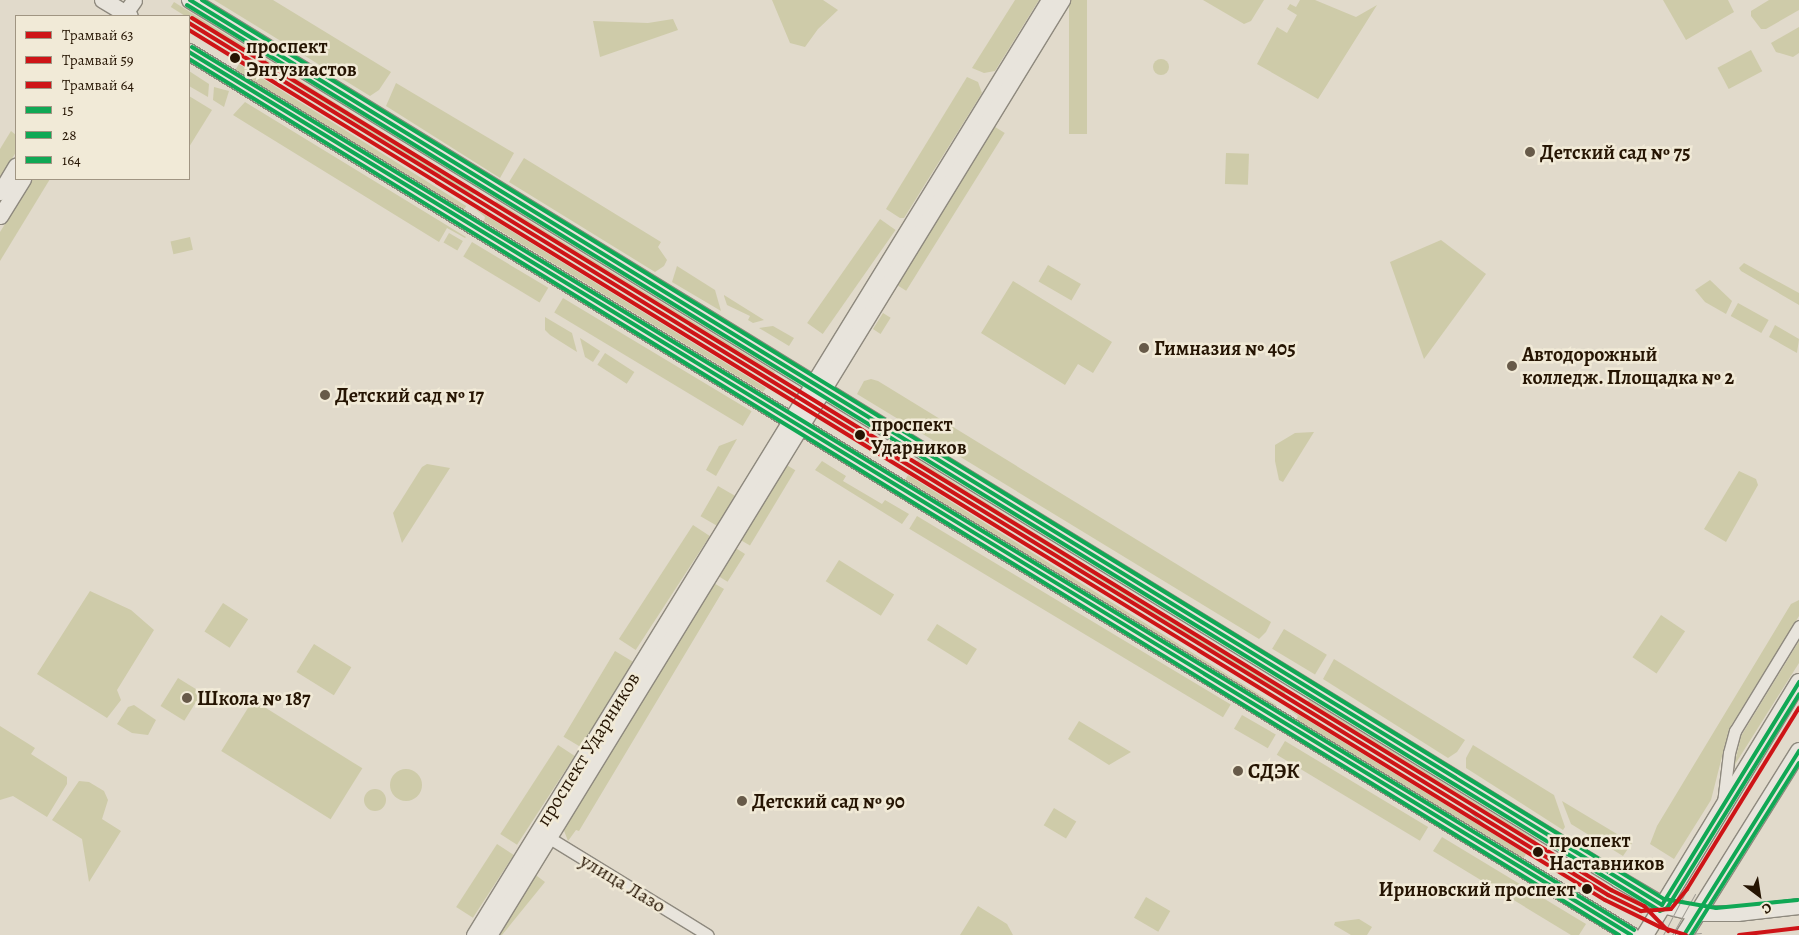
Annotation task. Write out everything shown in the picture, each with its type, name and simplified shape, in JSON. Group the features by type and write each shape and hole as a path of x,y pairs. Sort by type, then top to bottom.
{"main road":[{"path":"190,0 1662,905 1697,912"},
{"path":"190,53 1631,935"},
{"path":"1645,935 1799,682"},
{"path":"1684,935 1799,751"}],"street":[{"name":"проспект Ударников","path":"818,386 1049,0"},
{"name":"проспект Ударников","path":"474,935 543,834 818,386 1062,0"},
{"path":"0,192 15,167"},
{"path":"0,216 22,180"},
{"path":"1723,805 1729,753 1735,731 1799,626"},
{"name":"проспект Ударников","path":"489,935 543,834"},
{"name":"улица Лазо","path":"543,834 708,935"},
{"path":"1697,912 1737,913 1799,906"}],"shaded area":[{"path":"214,0 273,0 391,72 379,90 370,96"},
{"path":"772,0 823,0 838,10 818,29 805,47 790,43"},
{"path":"1015,0 1039,0 995,71 984,73 972,68"},
{"path":"1069,0 1087,0 1087,134 1069,134"},
{"path":"1203,0 1264,0 1251,21 1244,24"},
{"path":"1300,0 1315,0 1356,17 1377,5 1318,99 1257,64 1277,27 1287,33 1297,15 1287,9 1290,4 1296,7"},
{"path":"1663,0 1728,0 1734,12 1686,40"},
{"path":"1769,0 1799,0 1799,10 1766,29 1761,29 1751,16 1751,11"},
{"path":"174,2 476,191 473,196 190,19 190,15 183,15 171,7"},
{"path":"673,19 678,30 600,57 593,21 648,23"},
{"path":"1799,27 1799,53 1793,57 1776,52 1771,43"},
{"path":"1751,50 1762,71 1729,89 1717,68"},
{"path":"1161,59 1169,67 1161,75 1153,67"},
{"path":"239,64 466,206 463,212 235,70"},
{"path":"190,72 209,84 208,97 190,87"},
{"path":"967,77 978,82 982,93 904,218 900,218 886,209"},
{"path":"396,83 514,153 500,178 386,106"},
{"path":"214,87 229,91 224,107 213,100"},
{"path":"190,97 212,110 190,145"},
{"path":"245,102 466,237 447,228 439,242 233,115"},
{"path":"992,125 1005,133 906,291 893,283"},
{"path":"11,131 15,134 15,154 0,179 0,149"},
{"path":"1226,153 1249,154 1248,185 1225,184"},
{"path":"524,158 661,242 658,247 667,260 664,266 655,272 509,182"},
{"path":"32,180 49,180 0,261 0,232"},
{"path":"480,197 494,204 496,201 775,372 772,377"},
{"path":"474,208 766,388 763,392 484,221 485,217"},
{"path":"880,219 896,230 823,334 807,323"},
{"path":"449,233 463,241 457,251 444,243"},
{"path":"190,237 193,250 173,254 171,241"},
{"path":"1441,240 1486,274 1424,359 1390,262"},
{"path":"472,242 548,288 540,302 463,257"},
{"path":"1744,263 1799,293 1799,305 1741,271 1739,268"},
{"path":"1048,265 1081,284 1071,300 1038,281"},
{"path":"677,266 715,290 721,311 672,282"},
{"path":"1710,280 1732,301 1726,314 1705,302 1695,290"},
{"path":"1013,281 1112,342 1093,373 1078,364 1065,385 981,333"},
{"path":"724,295 764,320 753,323 748,320 750,316 727,305"},
{"path":"563,298 752,411 743,426 554,313"},
{"path":"1738,303 1769,320 1761,333 1731,316"},
{"path":"883,313 891,318 881,334 873,329"},
{"path":"545,317 572,333 577,352 545,330"},
{"path":"1775,325 1799,339 1797,353 1769,337"},
{"path":"773,326 794,338 789,346 759,328"},
{"path":"580,338 600,351 593,362 585,357"},
{"path":"605,353 634,372 627,384 597,365"},
{"path":"871,379 878,381 1271,622 1266,632 1259,639 857,394 864,381"},
{"path":"1314,432 1283,482 1279,480 1275,461 1275,445 1295,433"},
{"path":"737,439 716,476 706,470 719,446"},
{"path":"918,460 1287,691 1284,695 915,464"},
{"path":"822,461 846,476 843,481 882,504 885,500 909,514 902,524 815,470"},
{"path":"427,464 450,468 402,543 393,513 422,467"},
{"path":"785,464 795,470 750,546 740,539"},
{"path":"1739,471 1756,479 1758,485 1726,542 1704,529"},
{"path":"908,475 1277,706 1274,710 905,479"},
{"path":"718,486 735,496 718,526 700,516"},
{"path":"917,516 1231,705 1223,717 909,529"},
{"path":"693,525 710,536 636,650 619,639"},
{"path":"734,547 745,554 728,582 717,575"},
{"path":"839,560 894,594 881,616 826,581"},
{"path":"712,582 724,589 579,831 576,830 568,841 563,828"},
{"path":"90,591 131,610 154,630 117,690 121,700 107,718 37,674"},
{"path":"1799,600 1799,616 1729,729 1711,800 1674,859 1650,844 1657,826 1791,604"},
{"path":"223,603 248,619 230,648 204,632"},
{"path":"1661,615 1685,631 1657,673 1632,657"},
{"path":"937,624 977,649 967,665 927,640"},
{"path":"1284,629 1327,655 1315,674 1272,649"},
{"path":"1799,641 1799,663 1734,766 1741,736"},
{"path":"314,644 351,667 334,695 297,672"},
{"path":"615,651 633,662 581,748 563,737"},
{"path":"1334,659 1465,740 1457,752 1448,758 1323,679"},
{"path":"178,678 202,693 184,721 161,706"},
{"path":"1293,697 1306,703 1309,700 1536,840 1533,844"},
{"path":"253,700 362,768 331,819 221,751"},
{"path":"134,705 156,720 148,735 132,733 117,724 128,707"},
{"path":"1286,707 1526,854 1523,859 1296,720 1298,716"},
{"path":"1242,715 1276,735 1268,748 1234,729"},
{"path":"1079,721 1131,752 1109,765 1068,739"},
{"path":"0,726 35,748 31,754 67,777 67,784 47,817 13,796 0,800"},
{"path":"1285,741 1428,827 1420,841 1277,755"},
{"path":"558,745 575,756 517,845 500,834"},
{"path":"1473,745 1554,795 1565,827 1563,830 1466,768 1466,758"},
{"path":"406,769 412,770 417,774 421,779 421,791 417,796 412,800 406,801 400,800 395,796 391,791 390,785 391,779 395,774 400,770"},
{"path":"79,781 89,782 104,791 108,800 102,819 121,831 89,882 82,839 52,820"},
{"path":"375,789 383,792 386,800 383,808 375,811 367,808 364,800 367,792"},
{"path":"1562,801 1632,843 1623,856 1571,824"},
{"path":"1054,808 1076,821 1066,839 1044,825"},
{"path":"1442,837 1586,924 1579,935 1571,935 1433,851"},
{"path":"497,844 514,855 473,918 456,907"},
{"path":"533,873 545,882 502,935 494,935"},
{"path":"1146,897 1170,911 1158,932 1134,918"},
{"path":"978,906 1007,924 1013,935 960,935"},
{"path":"1359,919 1372,927 1367,935 1351,935 1334,925 1335,922"}],"tram line":[{"name":"64","path":"192,18 1611,890 1644,906 1668,931"},
{"name":"63","path":"190,24 1608,895 1641,911 1671,909 1687,889 1799,708"},
{"name":"59","path":"190,31 1605,900 1660,927 1686,935"},
{"path":"1464,806 1490,830"},
{"path":"1663,935 1687,889"},
{"path":"1672,935 1695,894"},
{"name":"59","path":"1739,935 1799,928"},
{"path":"1678,935 1701,933"}],"transit line":[{"name":"15","path":"190,0 1662,905 1799,682"},
{"name":"164","path":"202,0 1664,899 1716,908 1798,900"},
{"name":"28","path":"187,5 1660,911 1667,908 1799,694"},
{"name":"164","path":"192,47 1634,930"},
{"name":"15","path":"190,53 1631,935"},
{"name":"28","path":"190,60 1619,935"},
{"name":"15","path":"1684,935 1799,751"},
{"name":"28","path":"1691,935 1799,763"}],"place":[{"name":"проспект Энтузиастов","path":"235,58"},
{"name":"Детский сад № 75","path":"1530,152"},
{"name":"Гимназия № 405","path":"1144,348"},
{"name":"Автодорожный колледж. Площадка № 2","path":"1512,366"},
{"name":"Детский сад № 17","path":"325,395"},
{"name":"проспект Ударников","path":"860,435"},
{"name":"Школа № 187","path":"187,698"},
{"name":"СДЭК","path":"1238,771"},
{"name":"Детский сад № 90","path":"742,801"},
{"name":"проспект Наставников","path":"1538,852"},
{"name":"Ириновский проспект","path":"1587,889"}]}
